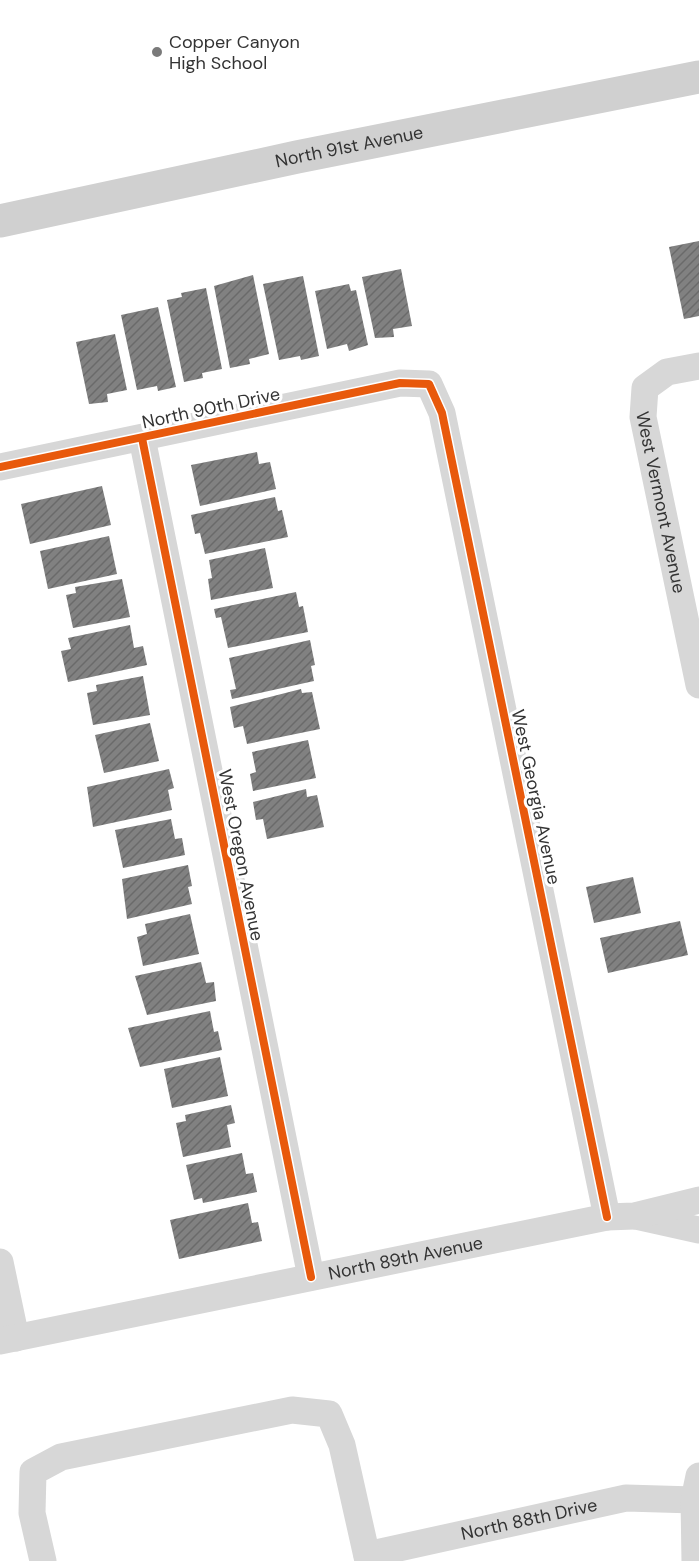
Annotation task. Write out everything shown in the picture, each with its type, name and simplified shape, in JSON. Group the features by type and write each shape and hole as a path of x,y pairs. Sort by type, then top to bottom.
{"main road":[{"name":"North 91st Avenue","path":"0,221 309,155 699,77"}],"street":[{"name":"West Vermont Avenue","path":"699,366 667,372 645,388 644,417 699,685"},
{"name":"North 90th Drive","path":"0,467 400,383 429,384"},
{"name":"West Georgia Avenue","path":"429,384 442,412 607,1217"},
{"name":"West Oregon Avenue","path":"142,438 311,1277"},
{"name":"North 89th Avenue","path":"8,1339 607,1217 634,1216 699,1200"},
{"name":"North 89th Avenue","path":"634,1216 699,1230"},
{"path":"0,1262 8,1339"},
{"path":"43,1561 32,1513 33,1472 61,1457 292,1410 329,1414 342,1445 368,1558"},
{"path":"695,1561 697,1488"},
{"name":"North 88th Drive","path":"368,1558 626,1498 697,1488"}],"building":[{"path":"699,241 699,316 684,319 669,247"},
{"path":"401,269 412,326 393,329 394,337 375,338 362,277"},
{"path":"253,275 269,354 249,359 250,364 230,368 214,286"},
{"path":"303,276 319,356 301,360 300,356 279,360 263,284"},
{"path":"349,284 351,291 356,290 368,345 349,351 347,344 327,349 315,291"},
{"path":"206,288 222,369 202,373 203,378 184,382 167,300 182,297 181,293"},
{"path":"158,307 176,387 158,391 157,386 137,390 121,315"},
{"path":"115,334 127,390 107,394 108,402 89,404 76,342"},
{"path":"257,452 259,464 270,462 276,489 200,506 191,465"},
{"path":"102,486 111,525 30,544 21,504"},
{"path":"275,497 278,511 282,510 288,537 205,554 200,533 195,534 191,515"},
{"path":"109,536 117,574 48,589 40,551"},
{"path":"265,548 273,588 211,600 208,579 212,578 209,560"},
{"path":"122,579 130,617 73,628 66,595 76,593 75,587"},
{"path":"296,592 299,607 303,606 308,632 228,648 221,617 216,618 214,609"},
{"path":"130,625 134,648 143,646 147,665 68,682 61,651 71,649 68,638"},
{"path":"310,640 315,665 311,666 314,681 232,699 230,690 236,689 229,658"},
{"path":"143,676 150,715 93,725 87,693 97,691 96,685"},
{"path":"301,689 302,693 312,692 320,729 247,744 243,726 234,728 230,707"},
{"path":"150,723 159,761 104,773 95,735"},
{"path":"308,740 316,778 253,791 250,774 256,772 252,752"},
{"path":"169,769 174,788 168,790 172,810 93,827 87,787"},
{"path":"306,789 307,797 317,795 324,827 267,839 263,819 256,820 253,802"},
{"path":"171,819 175,839 182,838 185,855 123,868 115,830"},
{"path":"188,865 192,886 188,887 192,904 127,919 122,879"},
{"path":"633,877 641,913 594,923 586,887"},
{"path":"190,914 199,954 143,966 137,937 147,934 145,924"},
{"path":"680,921 688,955 608,973 600,938"},
{"path":"201,962 206,983 214,982 216,1001 147,1015 135,976"},
{"path":"210,1011 214,1032 218,1031 222,1050 140,1067 128,1028"},
{"path":"220,1057 228,1096 172,1108 164,1069"},
{"path":"231,1105 235,1123 227,1125 231,1147 183,1157 176,1123 186,1121 185,1115"},
{"path":"242,1153 246,1174 253,1173 257,1192 203,1203 202,1198 194,1200 186,1165"},
{"path":"248,1203 252,1223 258,1222 262,1241 179,1259 170,1220"}],"cycle path":[{"path":"0,467 400,383 429,384 442,413 607,1217"},
{"path":"142,438 311,1277"}],"place":[{"name":"Copper Canyon High School","path":"157,52"}]}
